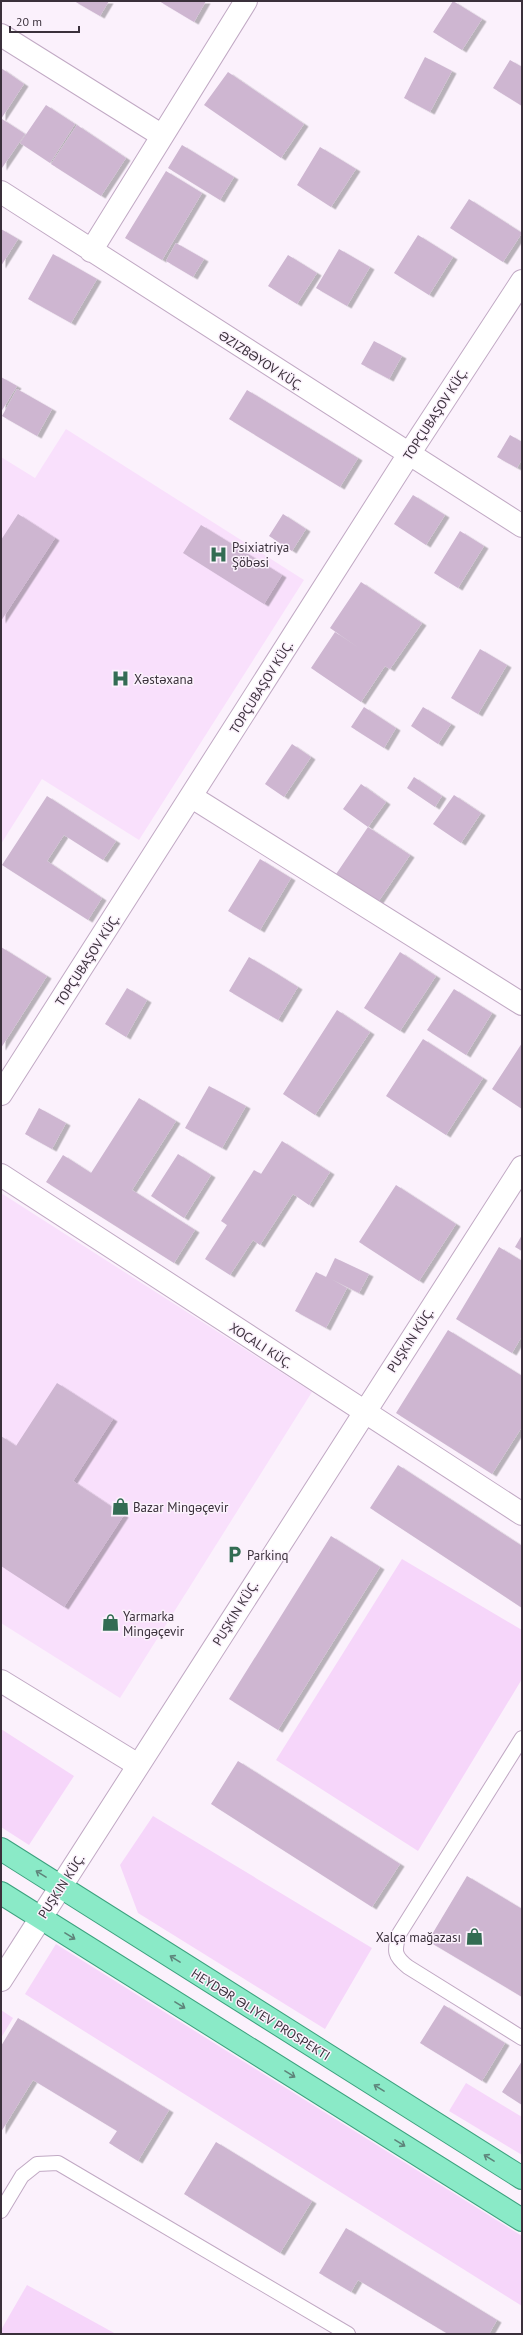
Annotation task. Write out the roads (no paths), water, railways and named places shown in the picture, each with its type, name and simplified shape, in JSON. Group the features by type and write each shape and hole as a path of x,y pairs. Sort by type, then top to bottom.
{"main road":[{"name":"HEYDƏR ƏLIYEV PROSPEKTI","path":"1,1849 522,2178"},
{"path":"1,1893 522,2220"}],"street":[{"path":"91,251 246,1"},
{"path":"1,35 162,135"},
{"name":"ƏZIZBƏYOV KÜÇ.","path":"1,192 522,526"},
{"name":"TOPÇUBAŞOV KÜÇ.","path":"1,1094 192,797 409,454 522,281"},
{"path":"192,797 522,1004"},
{"name":"PUŞKIN KÜÇ.","path":"1,1980 364,1411 522,1167"},
{"path":"1,1175 522,1514"},
{"path":"1,1681 138,1765"}],"lane":[{"path":"522,1738 399,1934 395,1947 398,1959 408,1967 522,2038"},
{"path":"1,2211 22,2176 37,2164 58,2163 348,2334"}],"place":[{"name":"Psixiatriya Şöbəsi","path":"219,554"},
{"name":"Xəstəxana","path":"121,679"},
{"name":"Bazar Mingəçevir","path":"120,1507"},
{"name":"Parkinq","path":"234,1555"},
{"name":"Yarmarka Mingəçevir","path":"110,1623"},
{"name":"Xalça mağazası","path":"474,1937"}]}
